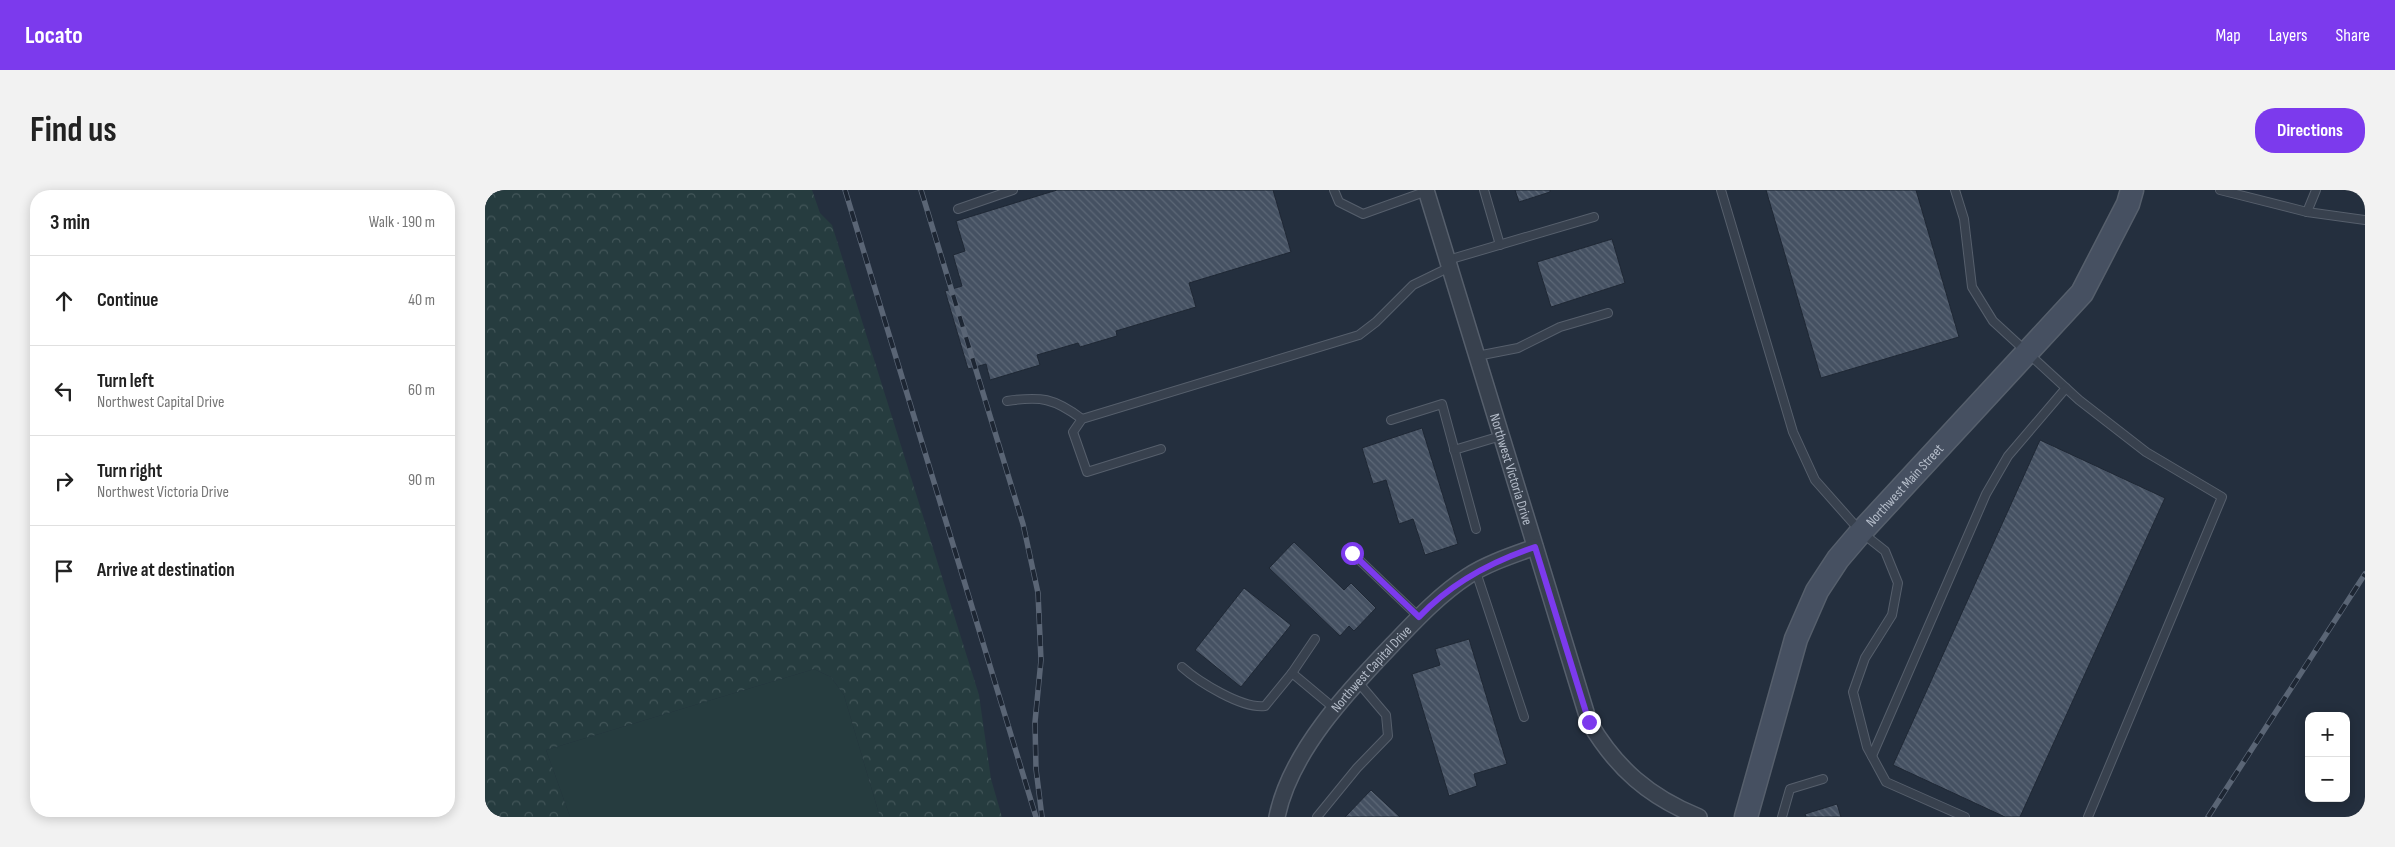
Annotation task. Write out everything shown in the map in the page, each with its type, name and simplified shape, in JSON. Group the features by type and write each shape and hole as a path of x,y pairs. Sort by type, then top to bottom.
{"street":[{"name":"Northwest Main Street","path":"1746,817 1796,639 1817,591 1861,532 2082,292 2128,204 2132,190"},
{"name":"Northwest Victoria Drive","path":"1427,191 1582,705 1597,736 1619,764 1643,788 1673,807 1699,817"},
{"name":"Northwest Capital Drive","path":"1279,817 1287,785 1301,757 1335,709 1433,602 1476,572 1535,547"}],"lane":[{"path":"959,210 1013,190"},
{"path":"1334,190 1339,202 1363,214 1427,191"},
{"path":"1484,190 1501,245"},
{"path":"1721,190 1793,432 1815,480 1861,532 1885,551 1898,583 1892,615 1865,658 1853,692 1867,747 1886,782 1965,817"},
{"path":"1955,190 1964,219 1972,287 1993,321 2066,388 2146,452 2222,498 2088,817"},
{"path":"2220,190 2307,212 2365,220"},
{"path":"2307,212 2316,190"},
{"path":"1161,449 1087,472 1073,432 1082,419 1359,335 1377,322 1413,285 1449,264 1501,245 1594,217"},
{"path":"1477,356 1518,348 1560,327 1608,313"},
{"path":"1872,756 1986,494 2008,456 2066,388"},
{"path":"1007,401 1043,398 1066,407 1082,419"},
{"path":"1391,420 1442,404 1475,529"},
{"path":"1454,450 1501,436"},
{"path":"1352,553 1419,617"},
{"path":"1476,572 1524,718"},
{"path":"1182,667 1196,679 1246,704 1258,707 1265,706 1292,673 1315,639"},
{"path":"1292,673 1335,709"},
{"path":"1317,817 1357,768 1388,736 1386,715 1358,682"},
{"path":"1782,817 1790,789 1823,779"}],"green space":[{"path":"485,190 812,190 820,213 832,225 979,695 991,779 1002,817 880,817 844,695 831,677 814,669 546,750 570,817 485,817"},
{"path":"814,669 831,677 844,695 880,817 570,817 546,750"}],"building":[{"path":"1057,190 1273,190 1291,252 1189,283 1196,307 1116,331 1117,336 1080,347 1078,343 1037,355 1040,365 990,380 986,364 968,369 945,291 962,286 953,255 965,251 956,221"},
{"path":"1515,190 1550,190 1550,192 1519,202"},
{"path":"1766,190 1916,190 1959,337 1821,378"},
{"path":"1612,239 1625,283 1551,307 1537,262"},
{"path":"1422,428 1458,544 1425,555 1413,519 1399,524 1386,480 1373,484 1362,448"},
{"path":"2040,440 2165,498 2020,817 2005,817 1893,765"},
{"path":"1294,542 1344,590 1351,583 1376,608 1354,631 1349,626 1340,636 1269,568"},
{"path":"1244,588 1291,625 1241,687 1195,650"},
{"path":"1469,639 1507,764 1474,774 1477,786 1449,796 1412,674 1440,665 1435,649"},
{"path":"1371,790 1400,817 1345,817"},
{"path":"1837,804 1841,817 1806,817 1805,814"}],"railway":[{"path":"845,190 1036,817"},
{"path":"921,190 1023,524 1038,593 1041,660 1035,722 1036,769 1042,817"},
{"path":"2208,817 2365,574"}],"route":[{"path":"1352,553 1419,617 1433,602 1470,575 1535,547 1582,705 1589,722"}]}
